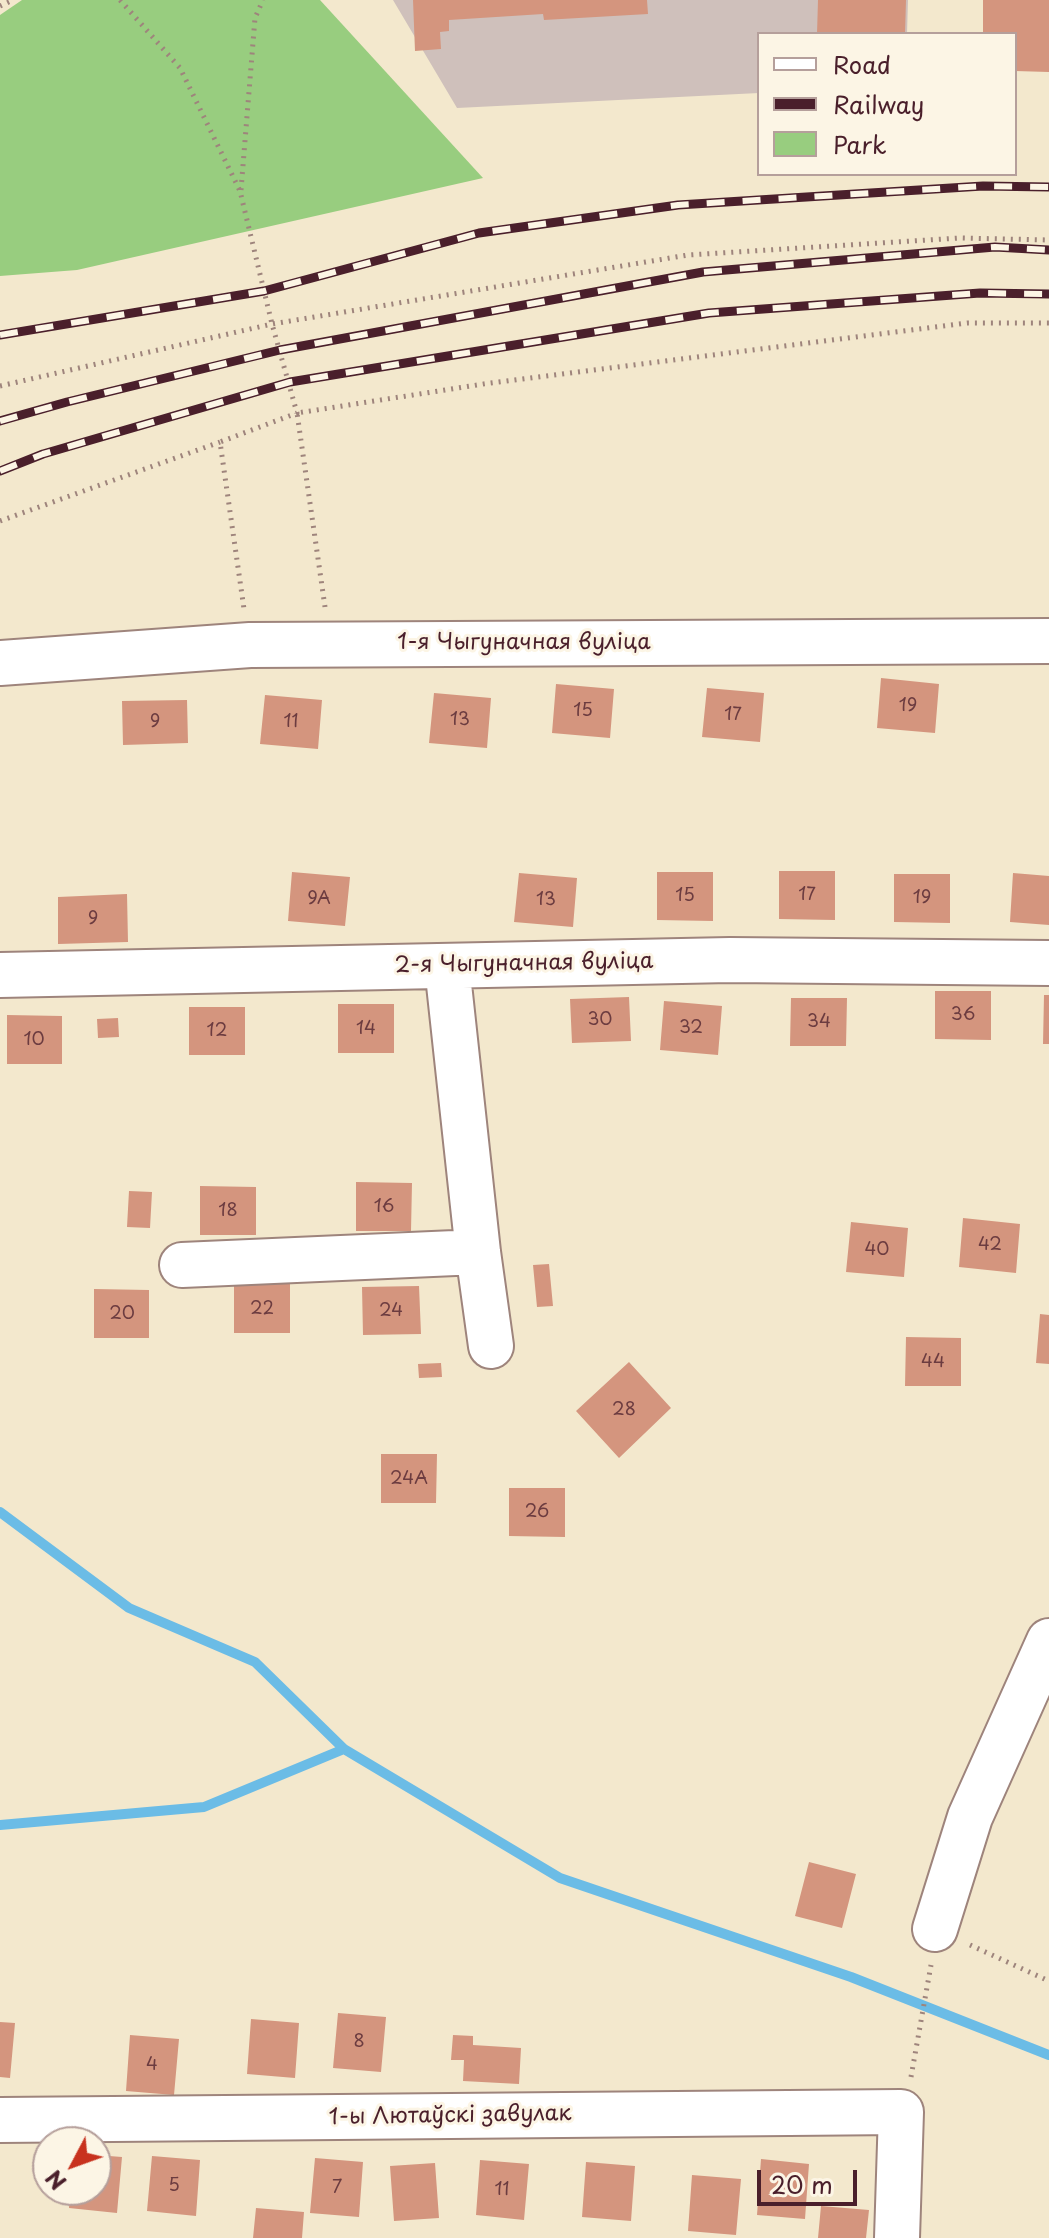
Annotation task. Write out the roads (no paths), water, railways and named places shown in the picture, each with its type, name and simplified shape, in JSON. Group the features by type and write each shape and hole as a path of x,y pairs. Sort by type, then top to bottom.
{"street":[{"name":"1-я Чыгуначная вуліца","path":"0,663 250,645 1049,641"},
{"name":"2-я Чыгуначная вуліца","path":"0,975 730,960 1049,963"},
{"path":"447,966 491,1346"},
{"path":"182,1265 478,1252"},
{"path":"933,1944 970,1817 1049,1641"},
{"name":"1-ы Лютаўскі завулак","path":"0,2120 905,2099 897,2238"}],"waterway":[{"path":"0,1512 129,1608 255,1662 344,1749"},
{"path":"0,1825 204,1807 344,1749 560,1878 851,1977 1049,2055"}],"railway":[{"path":"0,335 264,291 479,233 678,205 983,186 1049,187"},
{"path":"0,421 280,350 703,272 995,247 1049,250"},
{"path":"0,471 43,454 290,382 709,313 980,293 1049,294"}]}
